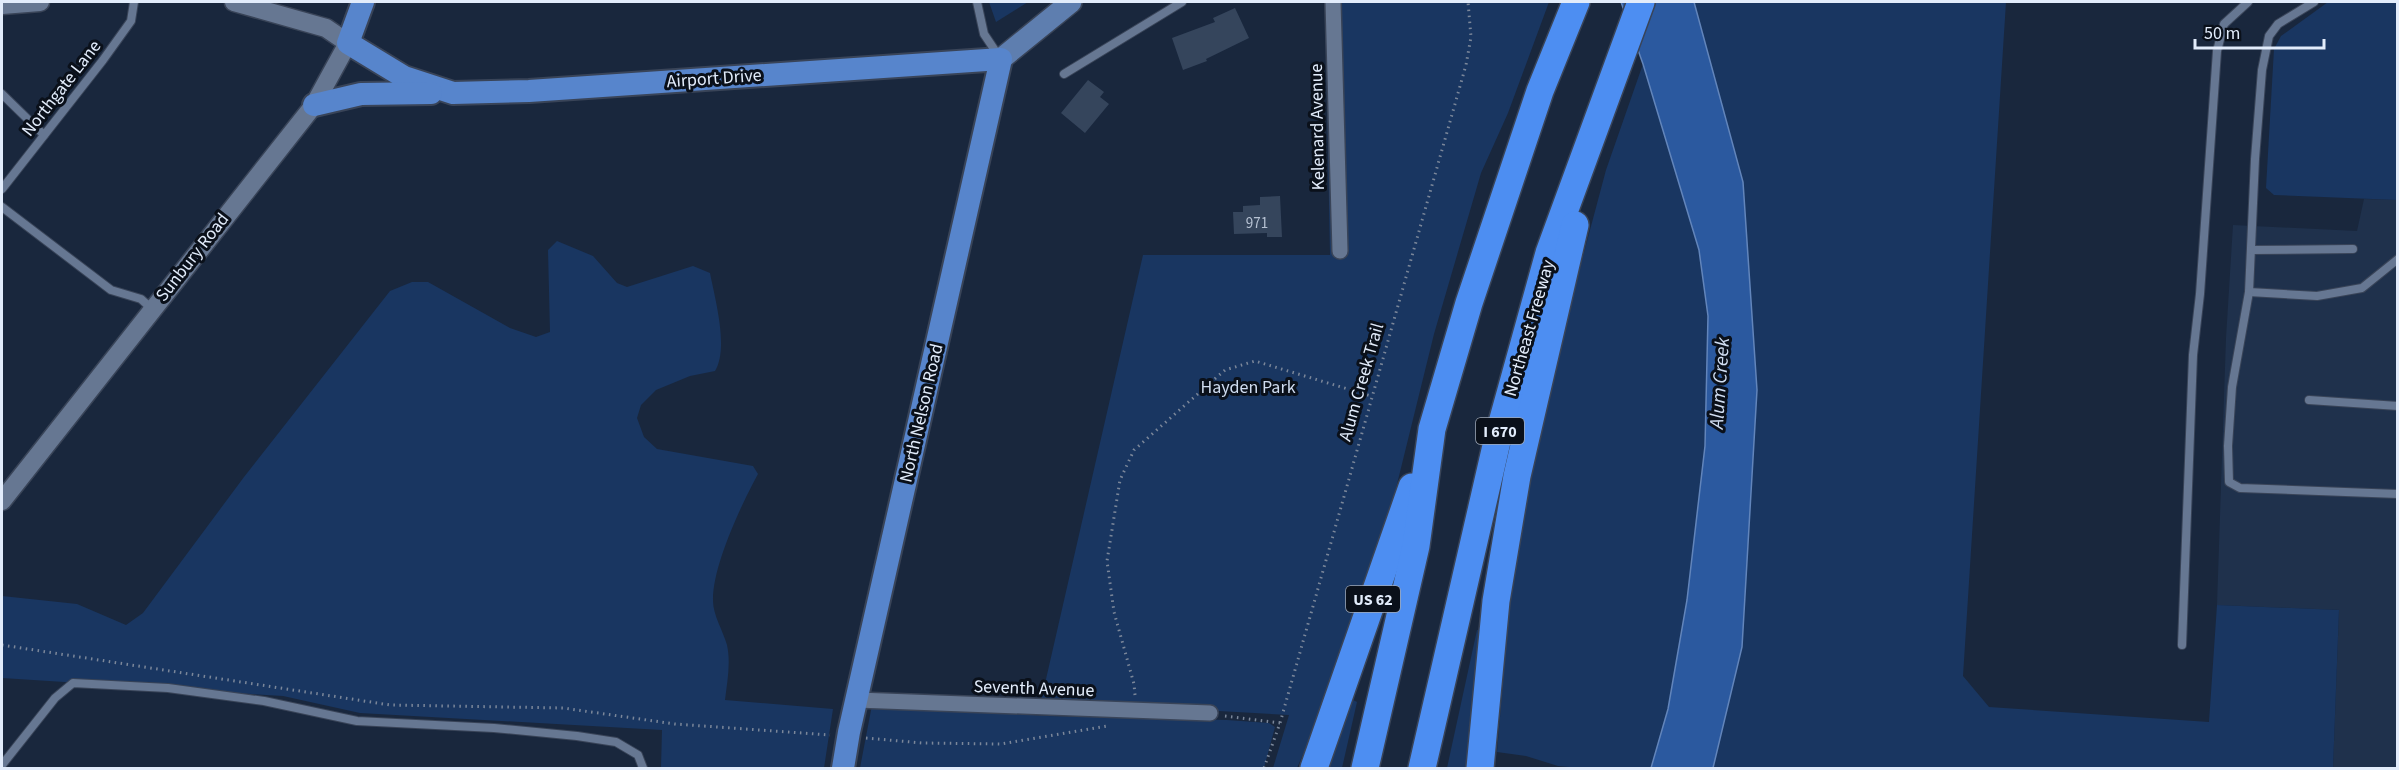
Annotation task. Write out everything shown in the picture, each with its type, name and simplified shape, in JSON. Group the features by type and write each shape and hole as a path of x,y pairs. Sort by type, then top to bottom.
{"highway":[{"path":"1365,768 1416,546 1432,429 1473,292 1540,91 1576,2"},
{"name":"Northeast Freeway","path":"1422,768 1498,437 1550,253 1641,2"},
{"path":"1480,768 1496,601 1517,476 1604,102"},
{"name":"US 62","path":"1314,768 1432,429"}],"main road":[{"name":"Sunbury Road","path":"348,43 363,2"},
{"path":"1001,59 1071,2"},
{"name":"Airport Drive","path":"348,43 404,77 453,93 530,91 1001,59"},
{"name":"North Nelson Road","path":"843,768 848,736 1001,59"},
{"path":"314,105 361,94 453,93"}],"street":[{"path":"11,3 39,2"},
{"path":"234,2 326,28 348,43"},
{"name":"Kelenard Avenue","path":"1333,2 1340,251"},
{"name":"Sunbury Road","path":"2,501 314,105 348,43"},
{"name":"Seventh Avenue","path":"857,700 1210,713"}],"lane":[{"name":"Northgate Lane","path":"2,189 104,60 131,21 134,2"},
{"path":"977,2 984,34 1001,59"},
{"path":"1064,74 1182,2"},
{"path":"2182,645 2193,355 2200,294 2217,51 2224,24 2248,2"},
{"path":"2314,2 2278,24 2269,36 2259,103 2249,292 2232,387 2228,446 2229,482 2240,488 2397,494"},
{"path":"2,94 44,135"},
{"path":"2,207 111,290 141,299 152,309"},
{"path":"2251,250 2353,249"},
{"path":"2249,292 2317,296 2362,288 2397,259"},
{"path":"2308,400 2397,406"},
{"path":"2,765 55,699 72,683 168,688 264,701 357,721 494,728 577,736 616,742 638,755 643,768"}],"path":[{"name":"Alum Creek Trail","path":"1264,768 1280,723 1466,65 1471,37 1468,2"},
{"path":"1137,711 1134,684 1114,612 1107,561 1120,480 1134,450 1226,370 1255,361 1371,396"},
{"path":"2,645 390,705 563,708 675,724 922,743 1001,744 1111,726"},
{"path":"1210,713 1280,723"}],"shaded area":[{"path":"2364,199 2397,200 2397,768 2333,768 2339,610 2217,605 2226,338 2233,225 2357,231"}],"green space":[{"path":"989,2 1028,2 996,22"},
{"name":"Hayden Park","path":"1325,2 1549,2 1508,113 1481,173 1434,334 1383,541 1320,716 1297,768 1273,768 1289,715 1041,701 1143,255 1330,255"},
{"path":"1694,2 2006,2 1963,676 1989,707 2209,722 2217,605 2339,610 2333,768 1713,768 1742,647 1743,182"},
{"path":"2328,2 2397,2 2397,200 2274,195 2266,188 2274,49 2281,36"},
{"path":"1643,64 1651,90 1729,253 1700,651 1658,746 1651,768 1558,766 1526,756 1497,752 1511,589 1532,465 1574,290 1606,170"},
{"path":"557,241 593,256 617,283 627,287 693,266 710,273 721,337 721,350 715,371 690,376 656,390 641,405 637,418 644,437 657,449 753,466 758,474 729,536 714,587 715,612 727,645 729,659 725,700 833,709 824,768 661,768 662,730 360,713 283,696 2,678 2,596 77,604 126,625 143,613 244,477 390,291 412,282 428,282 510,328 536,337 550,332 548,250"},
{"path":"1477,630 1484,631 1467,768 1447,768"},
{"path":"1349,698 1357,702 1342,768 1321,768"},
{"path":"872,705 1047,716 1227,720 1269,723 1275,727 1264,768 860,768"}],"water":[{"name":"Alum Creek","path":"1621,2 1694,2 1743,182 1757,390 1742,647 1713,768 1651,768 1668,709 1687,600 1705,446 1708,316 1699,250 1643,64"}],"building":[{"path":"1235,8 1249,38 1206,59 1207,61 1183,70 1172,38 1215,22 1213,18"},
{"path":"1088,80 1104,92 1100,97 1109,104 1085,133 1061,113"},
{"path":"1280,196 1282,237 1267,237 1267,233 1234,234 1233,212 1243,212 1243,206 1260,205 1260,197"}]}
